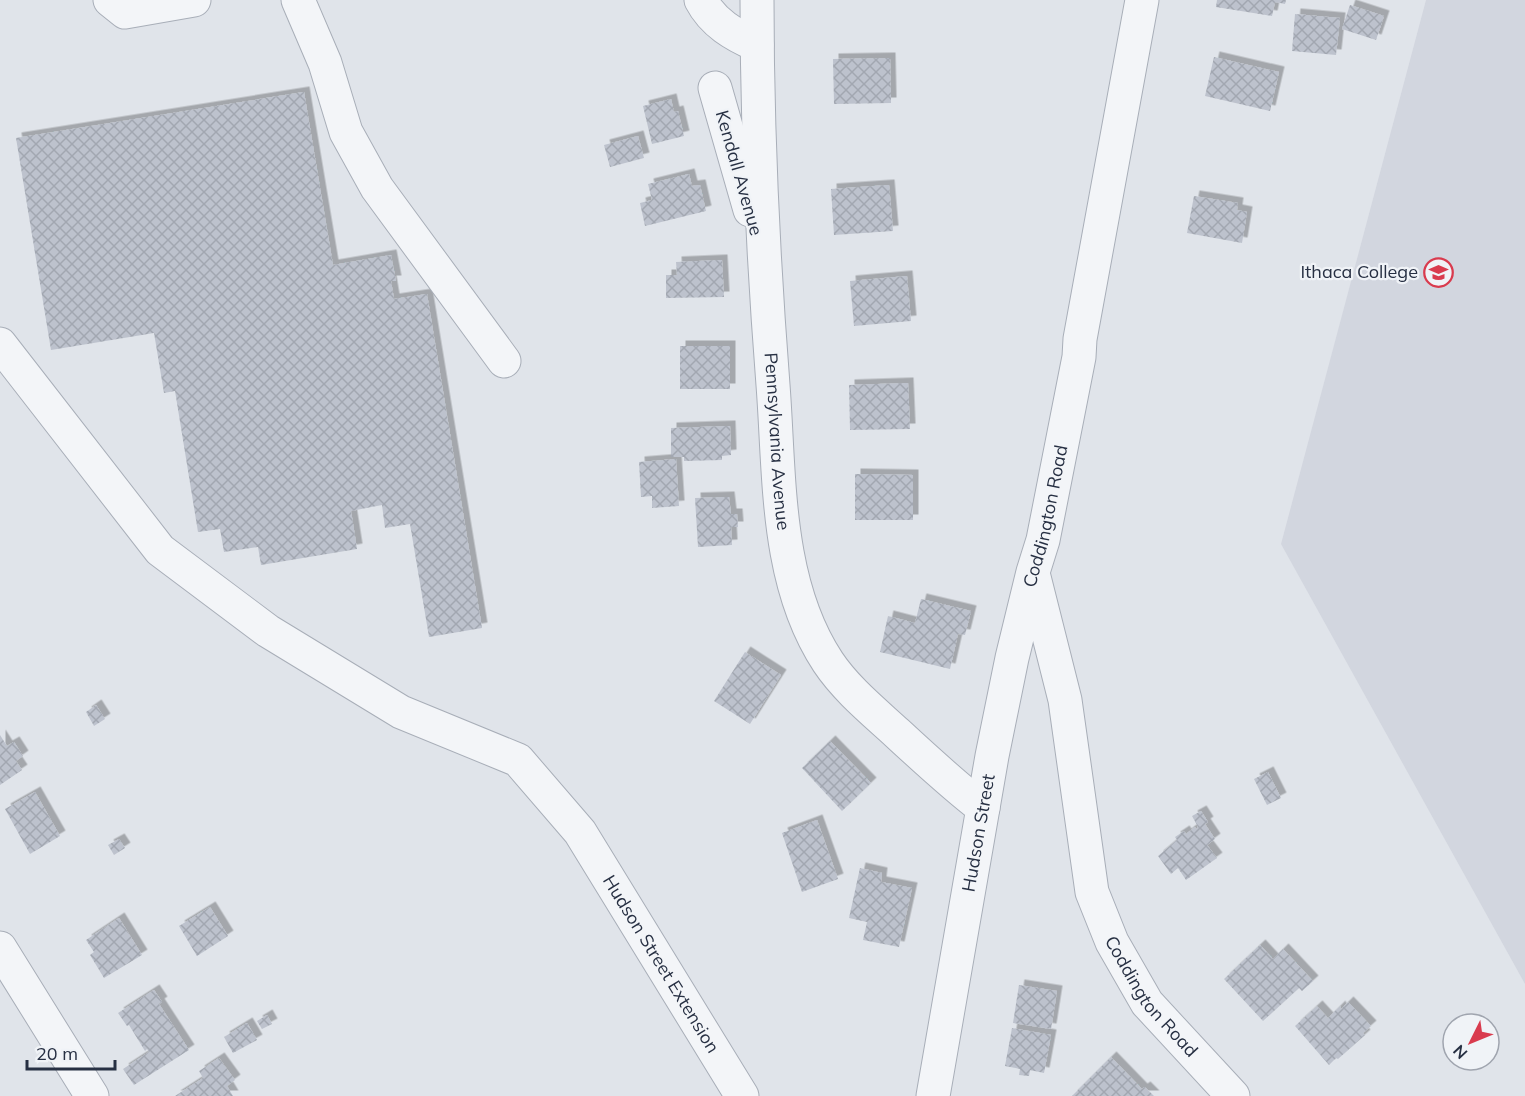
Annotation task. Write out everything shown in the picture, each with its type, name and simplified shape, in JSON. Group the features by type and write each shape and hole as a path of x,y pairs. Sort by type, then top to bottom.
{"street":[{"path":"110,0 125,12 194,0"},
{"path":"298,0 325,63 346,132 377,188 504,361"},
{"path":"701,0 721,26 757,45"},
{"name":"Pennsylvania Avenue","path":"757,0 764,258 783,526 795,587 808,626 828,663 859,698 948,780 983,808"},
{"name":"Coddington Road","path":"1142,0 1080,339 1079,357 1043,540 1033,572 1065,700 1092,892 1112,942 1147,1003 1233,1096"},
{"name":"Kendall Avenue","path":"715,88 764,258"},
{"name":"Hudson Street Extension","path":"0,344 160,550 268,631 401,712 518,760 580,832 742,1096"},
{"name":"Hudson Street","path":"933,1096 983,808 1012,658 1033,572"},
{"path":"0,948 92,1096"}],"shaded area":[{"name":"Ithaca College","path":"1426,0 1525,0 1525,984 1281,544"}],"building":[{"path":"1217,0 1286,0 1285,4 1275,2 1272,16 1216,7"},
{"path":"1350,5 1384,16 1376,40 1342,29"},
{"path":"1295,14 1340,18 1336,55 1292,51"},
{"path":"1214,57 1279,72 1270,111 1205,96"},
{"path":"890,58 891,103 834,104 833,59"},
{"path":"304,92 333,265 391,255 396,281 391,281 394,299 427,294 482,628 429,637 410,524 385,528 382,505 351,511 357,549 261,565 258,547 224,552 220,529 198,532 175,391 164,393 154,333 51,350 16,138"},
{"path":"671,99 674,112 678,111 684,136 652,144 643,106"},
{"path":"638,136 644,158 610,167 604,145"},
{"path":"689,174 692,186 700,185 706,211 645,226 640,203 652,200 648,184"},
{"path":"889,185 893,231 834,235 831,189"},
{"path":"1194,196 1238,203 1237,210 1247,212 1242,243 1187,233"},
{"path":"722,260 724,297 666,298 666,275 677,275 676,262"},
{"path":"907,276 911,321 854,326 850,281"},
{"path":"680,346 730,346 730,389 680,389"},
{"path":"908,383 910,429 850,430 849,385"},
{"path":"730,426 731,455 722,456 722,460 684,461 684,457 671,457 671,428"},
{"path":"676,459 679,506 652,508 652,496 641,497 639,462"},
{"path":"855,474 913,475 913,520 855,520"},
{"path":"729,497 731,514 737,514 738,527 731,527 732,545 698,547 695,498"},
{"path":"921,599 971,611 965,635 958,634 950,669 880,652 888,616 915,623"},
{"path":"745,652 781,675 750,724 714,701"},
{"path":"96,705 105,719 94,726 86,712"},
{"path":"0,735 7,746 14,742 23,756 16,761 22,770 0,785"},
{"path":"830,741 871,783 842,811 802,768"},
{"path":"1268,772 1281,798 1267,805 1254,779"},
{"path":"35,792 60,836 30,854 5,809"},
{"path":"1201,811 1208,822 1205,824 1215,839 1207,845 1217,858 1186,880 1178,868 1171,874 1158,856 1177,840 1175,837 1184,831 1186,834 1198,827 1192,816"},
{"path":"817,820 838,879 802,892 782,833"},
{"path":"119,839 125,848 114,855 108,845"},
{"path":"860,868 882,873 881,882 912,888 899,947 863,940 867,922 849,918"},
{"path":"210,907 228,936 197,956 179,926"},
{"path":"119,918 142,955 104,978 90,955 94,952 86,940"},
{"path":"1260,945 1273,959 1283,949 1313,981 1302,991 1299,988 1263,1021 1224,979"},
{"path":"1019,985 1057,991 1051,1029 1013,1023"},
{"path":"154,990 162,1002 159,1004 189,1050 134,1085 123,1069 149,1052 147,1049 145,1051 129,1025 127,1026 118,1013"},
{"path":"1348,1002 1371,1026 1363,1033 1365,1035 1329,1065 1295,1026 1317,1006 1328,1018 1340,1006 1341,1009"},
{"path":"267,1015 272,1024 262,1029 257,1021"},
{"path":"247,1023 257,1040 233,1053 224,1037"},
{"path":"1012,1028 1051,1035 1044,1073 1030,1070 1029,1076 1019,1075 1020,1069 1005,1066"},
{"path":"1111,1057 1142,1089 1145,1087 1154,1096 1072,1096"},
{"path":"219,1058 235,1080 227,1086 233,1096 175,1096 203,1078 199,1071"}],"place":[{"name":"Ithaca College","path":"1439,272"}]}
